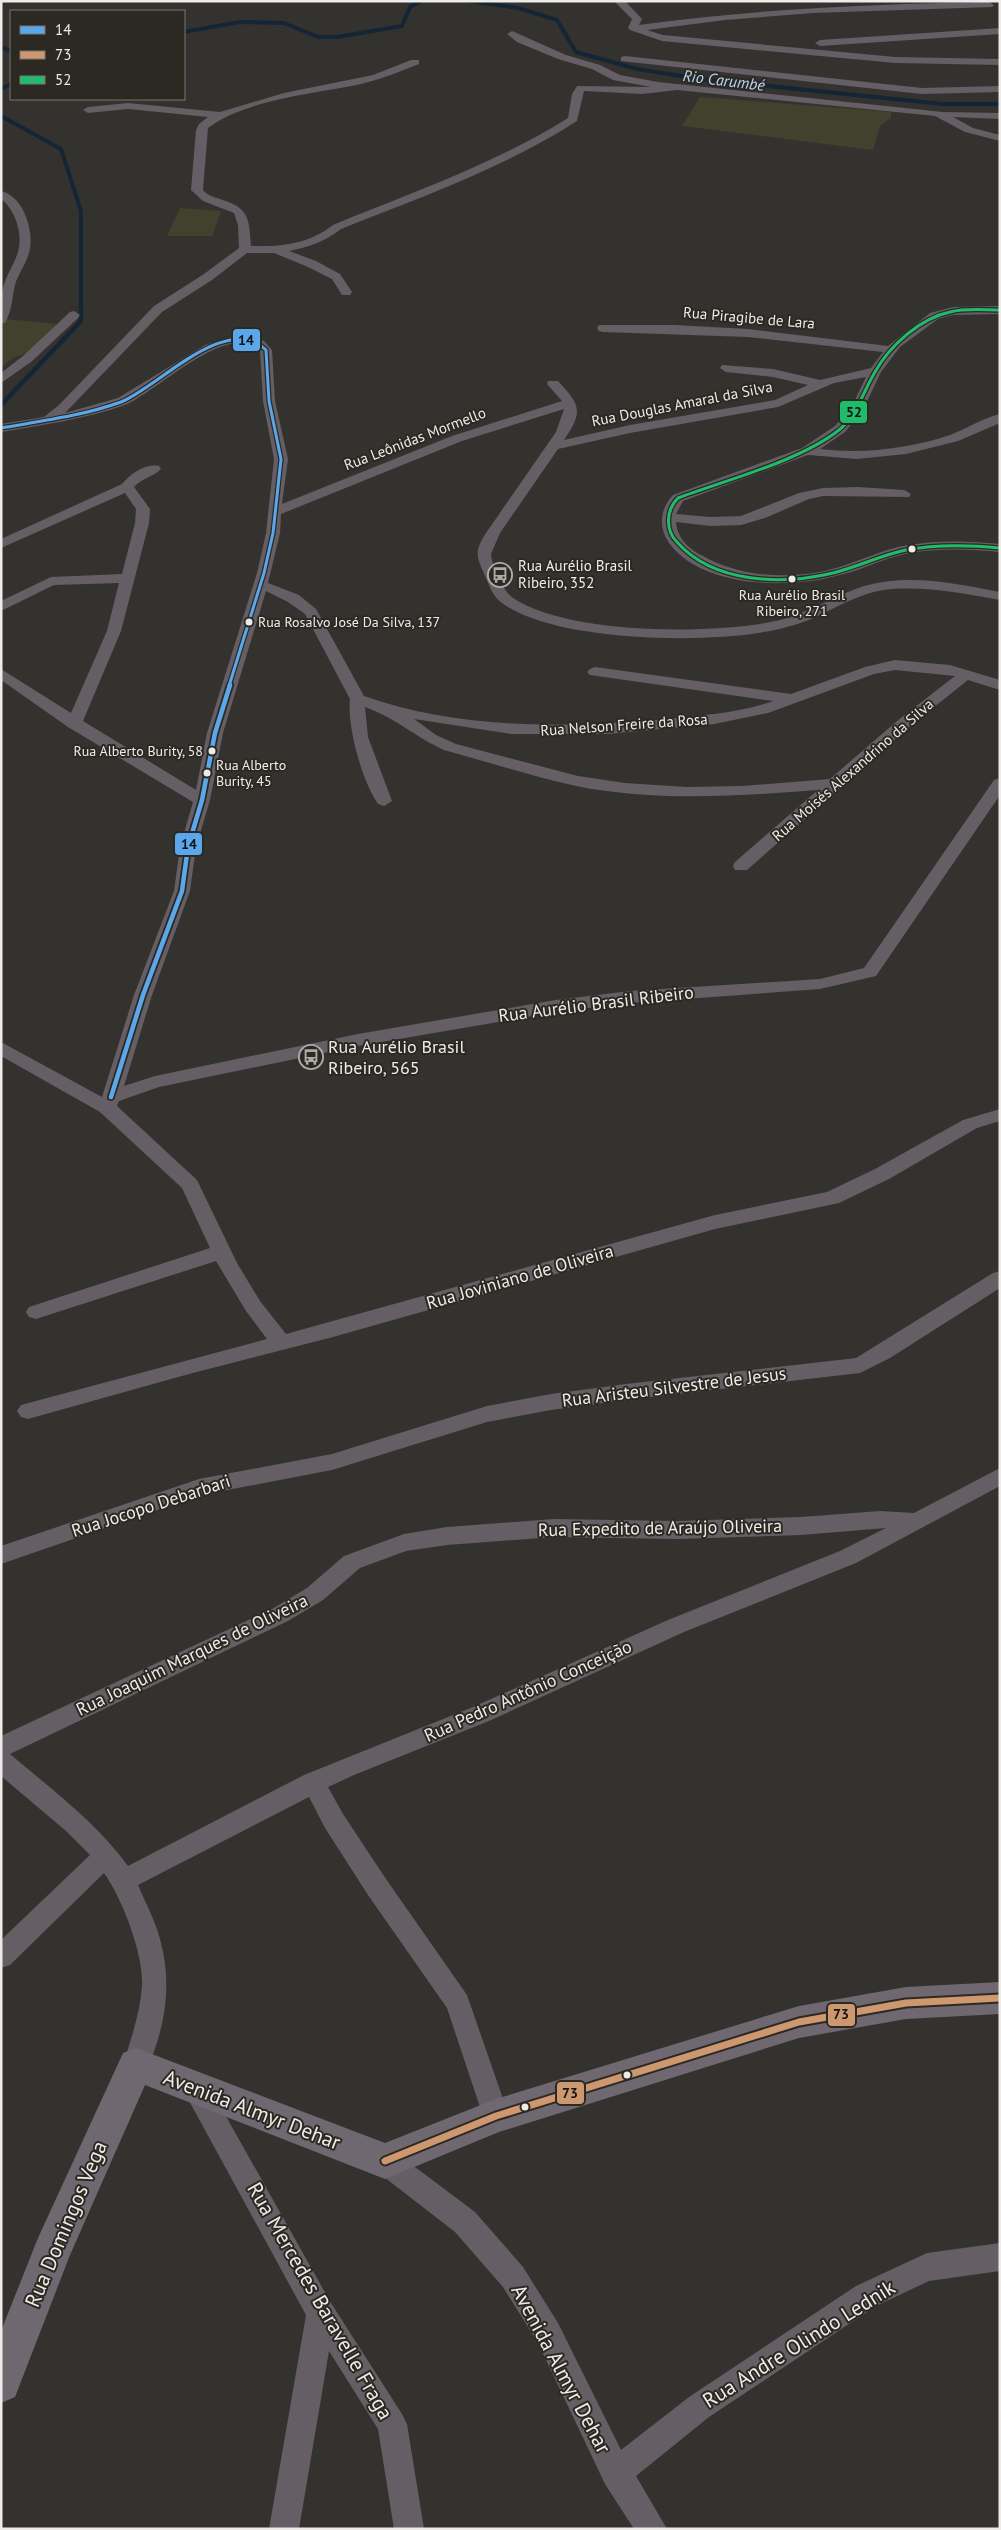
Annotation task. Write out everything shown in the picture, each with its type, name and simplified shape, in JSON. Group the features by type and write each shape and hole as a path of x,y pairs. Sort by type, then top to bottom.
{"street":[{"path":"619,1 638,19 633,28"},
{"path":"633,28 702,18 914,4 990,5"},
{"path":"914,4 958,62"},
{"path":"633,28 662,38 814,43 932,27 1000,31"},
{"path":"512,34 520,40 562,57 596,67 617,78 678,87 938,113 1000,116"},
{"path":"706,40 895,60 1000,62"},
{"path":"625,60 922,91 1000,89"},
{"path":"245,249 242,217 238,211 206,199 196,190 201,131 208,121 221,114 262,102 377,77 415,62"},
{"path":"45,421 64,408 166,304 208,277 245,249 275,250 306,244 327,235 337,227 485,167 548,135 573,119 577,94 581,88 642,91 678,87"},
{"path":"88,110 128,106 221,114"},
{"path":"938,113 969,130 1000,138"},
{"path":"1,194 11,200 16,208 25,241 23,255 16,267 1,320"},
{"path":"1,210 16,208"},
{"path":"275,250 312,264 336,276 346,292"},
{"path":"1000,310 954,311 934,316 901,338 891,350 875,371 858,407 845,423 807,451 686,494 673,502 669,514 673,539 682,549 729,572 769,579 831,574 906,550 963,545 1000,548"},
{"path":"1,379 74,315"},
{"name":"Rua Piragibe de Lara","path":"604,328 678,328 850,344 891,350"},
{"path":"1,428 94,411 123,400 202,350 216,345 239,340 257,343 266,350 269,401 281,460 274,512 274,533 215,733 202,800 188,848 182,891 143,995 109,1103"},
{"path":"726,368 773,374 821,384"},
{"name":"Rua Douglas Amaral da Silva","path":"551,447 630,429 778,403 841,376 875,371"},
{"path":"553,384 570,404 569,419 484,549 484,556 500,593 508,601 525,610 556,619 634,632 720,632 754,630 782,624 806,617 850,594 884,586 926,585 1000,596"},
{"name":"Rua Leônidas Mormello","path":"274,512 404,458 527,414 570,404"},
{"path":"807,451 843,455 904,451 958,437 1000,418"},
{"path":"1,544 127,487 135,477 154,469"},
{"path":"74,724 114,631 144,514 141,504 127,487"},
{"path":"669,514 716,522 735,522 752,518 797,498 814,494 842,490 904,494"},
{"path":"1,607 44,583 59,580 128,578"},
{"path":"260,585 285,593 300,601 311,612 358,699 392,711 430,738 450,747 509,764 608,786 705,792 834,784"},
{"path":"980,592 1000,610"},
{"path":"595,672 795,700 860,673 883,666 930,667 967,674 1000,685"},
{"path":"1,673 74,724 166,782 202,800"},
{"name":"Rua Moisés Alexandrino da Silva","path":"741,866 903,724 967,674"},
{"path":"358,699 355,710 357,720 370,765 384,801"},
{"name":"Rua Nelson Freire da Rosa","path":"392,711 511,729 591,730 714,719 763,710 795,700"},
{"name":"Rua Aurélio Brasil Ribeiro","path":"109,1103 156,1082 358,1040 556,1006 630,997 820,984 870,972 1000,783"},
{"path":"1,1048 109,1103 190,1186 221,1252 253,1306 281,1342"},
{"name":"Rua Joviniano de Oliveira","path":"28,1411 281,1342 333,1330 716,1222 832,1198 882,1174 970,1124 1000,1115"},
{"path":"36,1312 221,1252"},
{"name":"Rua Aristeu Silvestre de Jesus","path":"332,1462 487,1414 551,1402 860,1365 883,1353 1000,1278"},
{"name":"Rua Jocopo Debarbari","path":"1,1555 199,1487 332,1462"},
{"name":"Rua Pedro Antônio Conceição","path":"124,1880 313,1782 481,1714 676,1626 848,1557 1000,1476"},
{"name":"Rua Expedito de Araújo Oliveira","path":"404,1543 447,1536 554,1528 686,1530 801,1526 926,1516"},
{"name":"Rua Joaquim Marques de Oliveira","path":"1,1747 280,1615 315,1594 352,1562 404,1543"},
{"path":"1,1762 75,1824 106,1855 124,1880 147,1938 155,1984 150,2021 136,2065"},
{"path":"313,1782 334,1821 376,1887 458,2003 496,2116"},
{"path":"1,1957 106,1855"},
{"path":"385,2161 496,2116 799,2022 906,2003 1000,1998"},
{"name":"Avenida Almyr Dehar","path":"136,2065 196,2086 257,2113 385,2161 465,2222 513,2277 548,2333 616,2473 652,2529"},
{"name":"Rua Domingos Vega","path":"1,2384 52,2251 136,2065"},
{"name":"Rua Mercedes Baravelle Fraga","path":"196,2086 321,2313 392,2424 409,2529"},
{"name":"Rua Andre Olindo Lednik","path":"616,2473 699,2407 866,2296 927,2267 1000,2256"},
{"path":"284,2529 321,2313"}],"green space":[{"path":"700,97 891,112 891,118 880,126 873,150 682,126"},
{"path":"180,208 221,211 212,236 167,236"},
{"path":"5,319 57,324 32,351 13,358 1,367 1,332"}],"waterway":[{"name":"Rio Carumbé","path":"185,32 240,22 284,23 318,37 337,37 402,26 410,7 421,1"},
{"name":"Rio Carumbé","path":"470,1 518,8 557,20 576,52 637,69 700,79 943,104 1000,104"},
{"name":"Rio Carumbé","path":"1,47 10,51"},
{"path":"1,89 10,84"},
{"path":"1,116 61,149 81,211 81,321 1,405"}],"transit line":[{"name":"52","path":"1000,310 953,311 934,316 896,344 875,371 858,407 840,429 807,451 678,498 671,507 668,519 670,531 676,542 691,555 708,565 728,573 772,579 814,577 833,573 887,555 917,548 952,546 1000,548"},
{"name":"14","path":"1,428 79,415 123,401 202,350 217,344 244,339 260,344 266,350 269,401 281,459 273,533 264,573 215,733 202,800 188,847 182,891 143,995 111,1097"},
{"name":"73","path":"385,2161 496,2116 799,2022 906,2003 1000,1998"}],"place":[{"name":"Rua Aurélio Brasil Ribeiro, 352","path":"500,575"},
{"name":"Rua Aurélio Brasil Ribeiro, 271","path":"792,579"},
{"name":"Rua Rosalvo José Da Silva, 137","path":"249,622"},
{"name":"Rua Alberto Burity, 58","path":"212,751"},
{"name":"Rua Alberto Burity, 45","path":"207,773"},
{"name":"Rua Aurélio Brasil Ribeiro, 565","path":"311,1057"}]}
